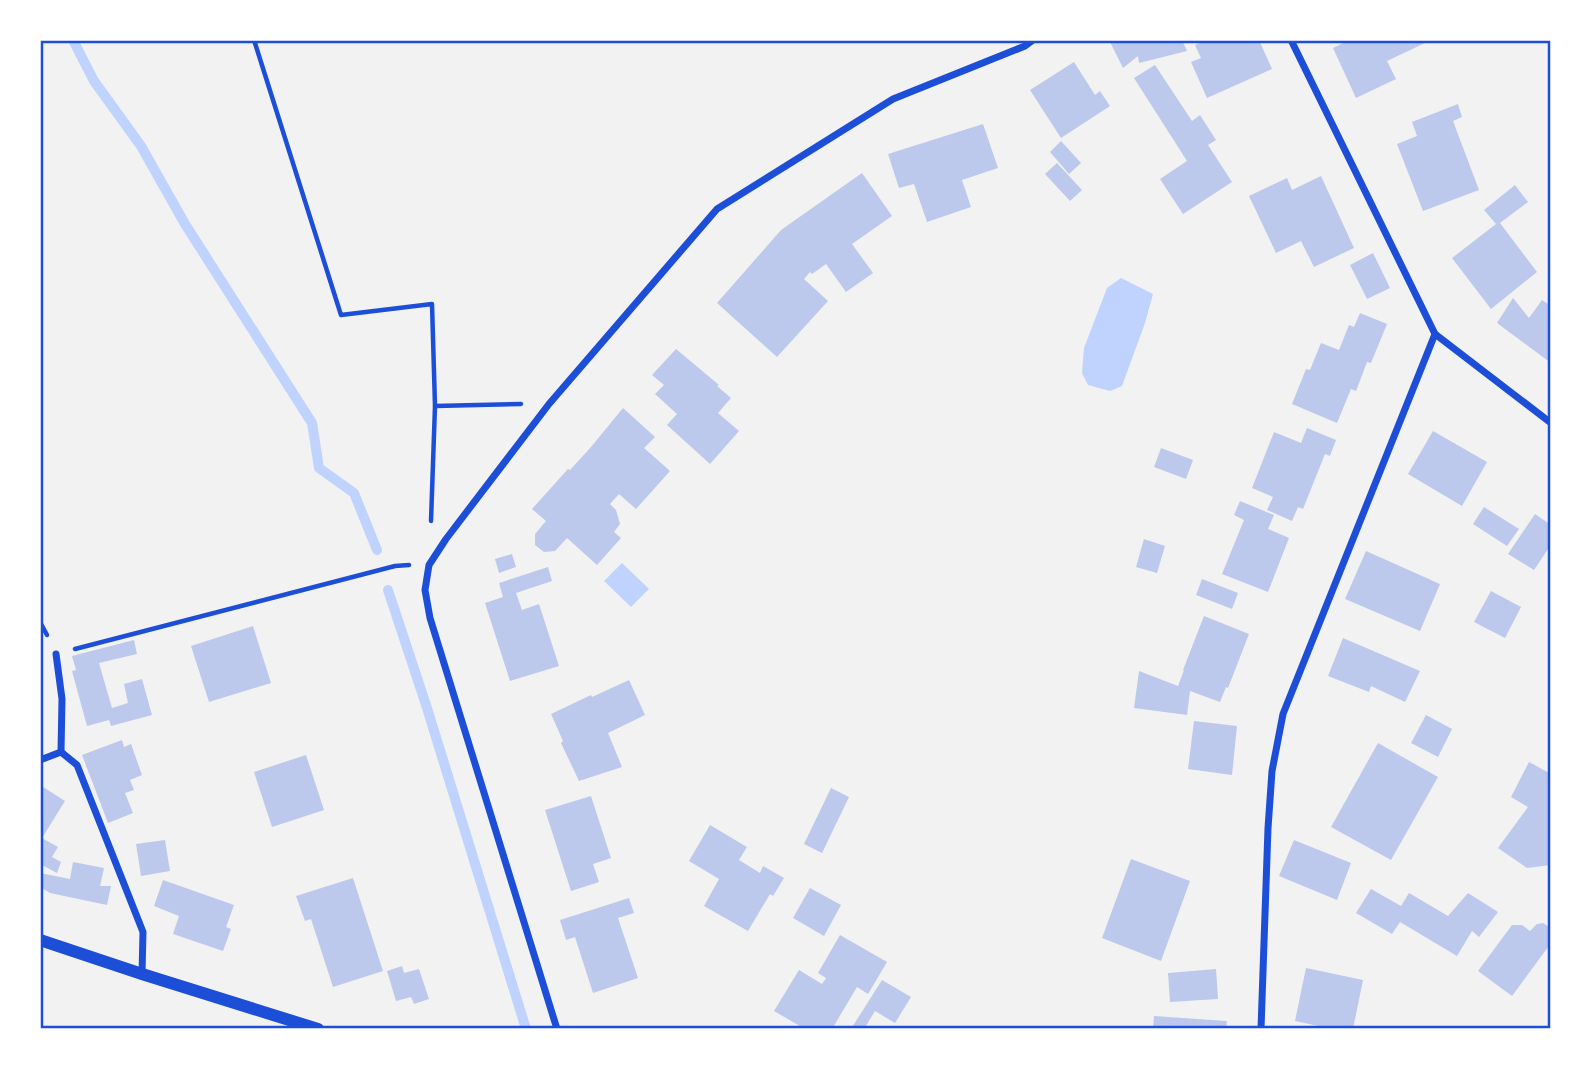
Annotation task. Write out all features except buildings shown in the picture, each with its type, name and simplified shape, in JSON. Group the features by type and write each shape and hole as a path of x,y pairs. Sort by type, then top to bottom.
{"street":[{"path":"557,1029 430,618 425,590 429,565 550,404 717,209 893,99 1025,46 1033,40"},
{"path":"1291,40 1434,334 1551,423"},
{"path":"1261,1029 1268,828 1272,771 1283,714 1434,334"},
{"path":"56,654 62,699 61,752"},
{"path":"40,760 61,752"},
{"path":"61,752 77,765 144,932 142,974"},
{"path":"40,940 317,1029"}],"path":[{"path":"56,654 395,566 429,565 435,406 432,304 341,315 254,40"},
{"path":"435,406 550,404"}],"water":[{"path":"1121,278 1153,294 1122,386 1110,391 1088,385 1082,373 1084,348 1107,288"},
{"path":"622,563 649,589 631,607 604,581"}],"waterway":[{"path":"73,40 94,81 141,146 185,224 312,423 319,468 354,493 377,550"},
{"path":"388,590 526,1029"}]}
